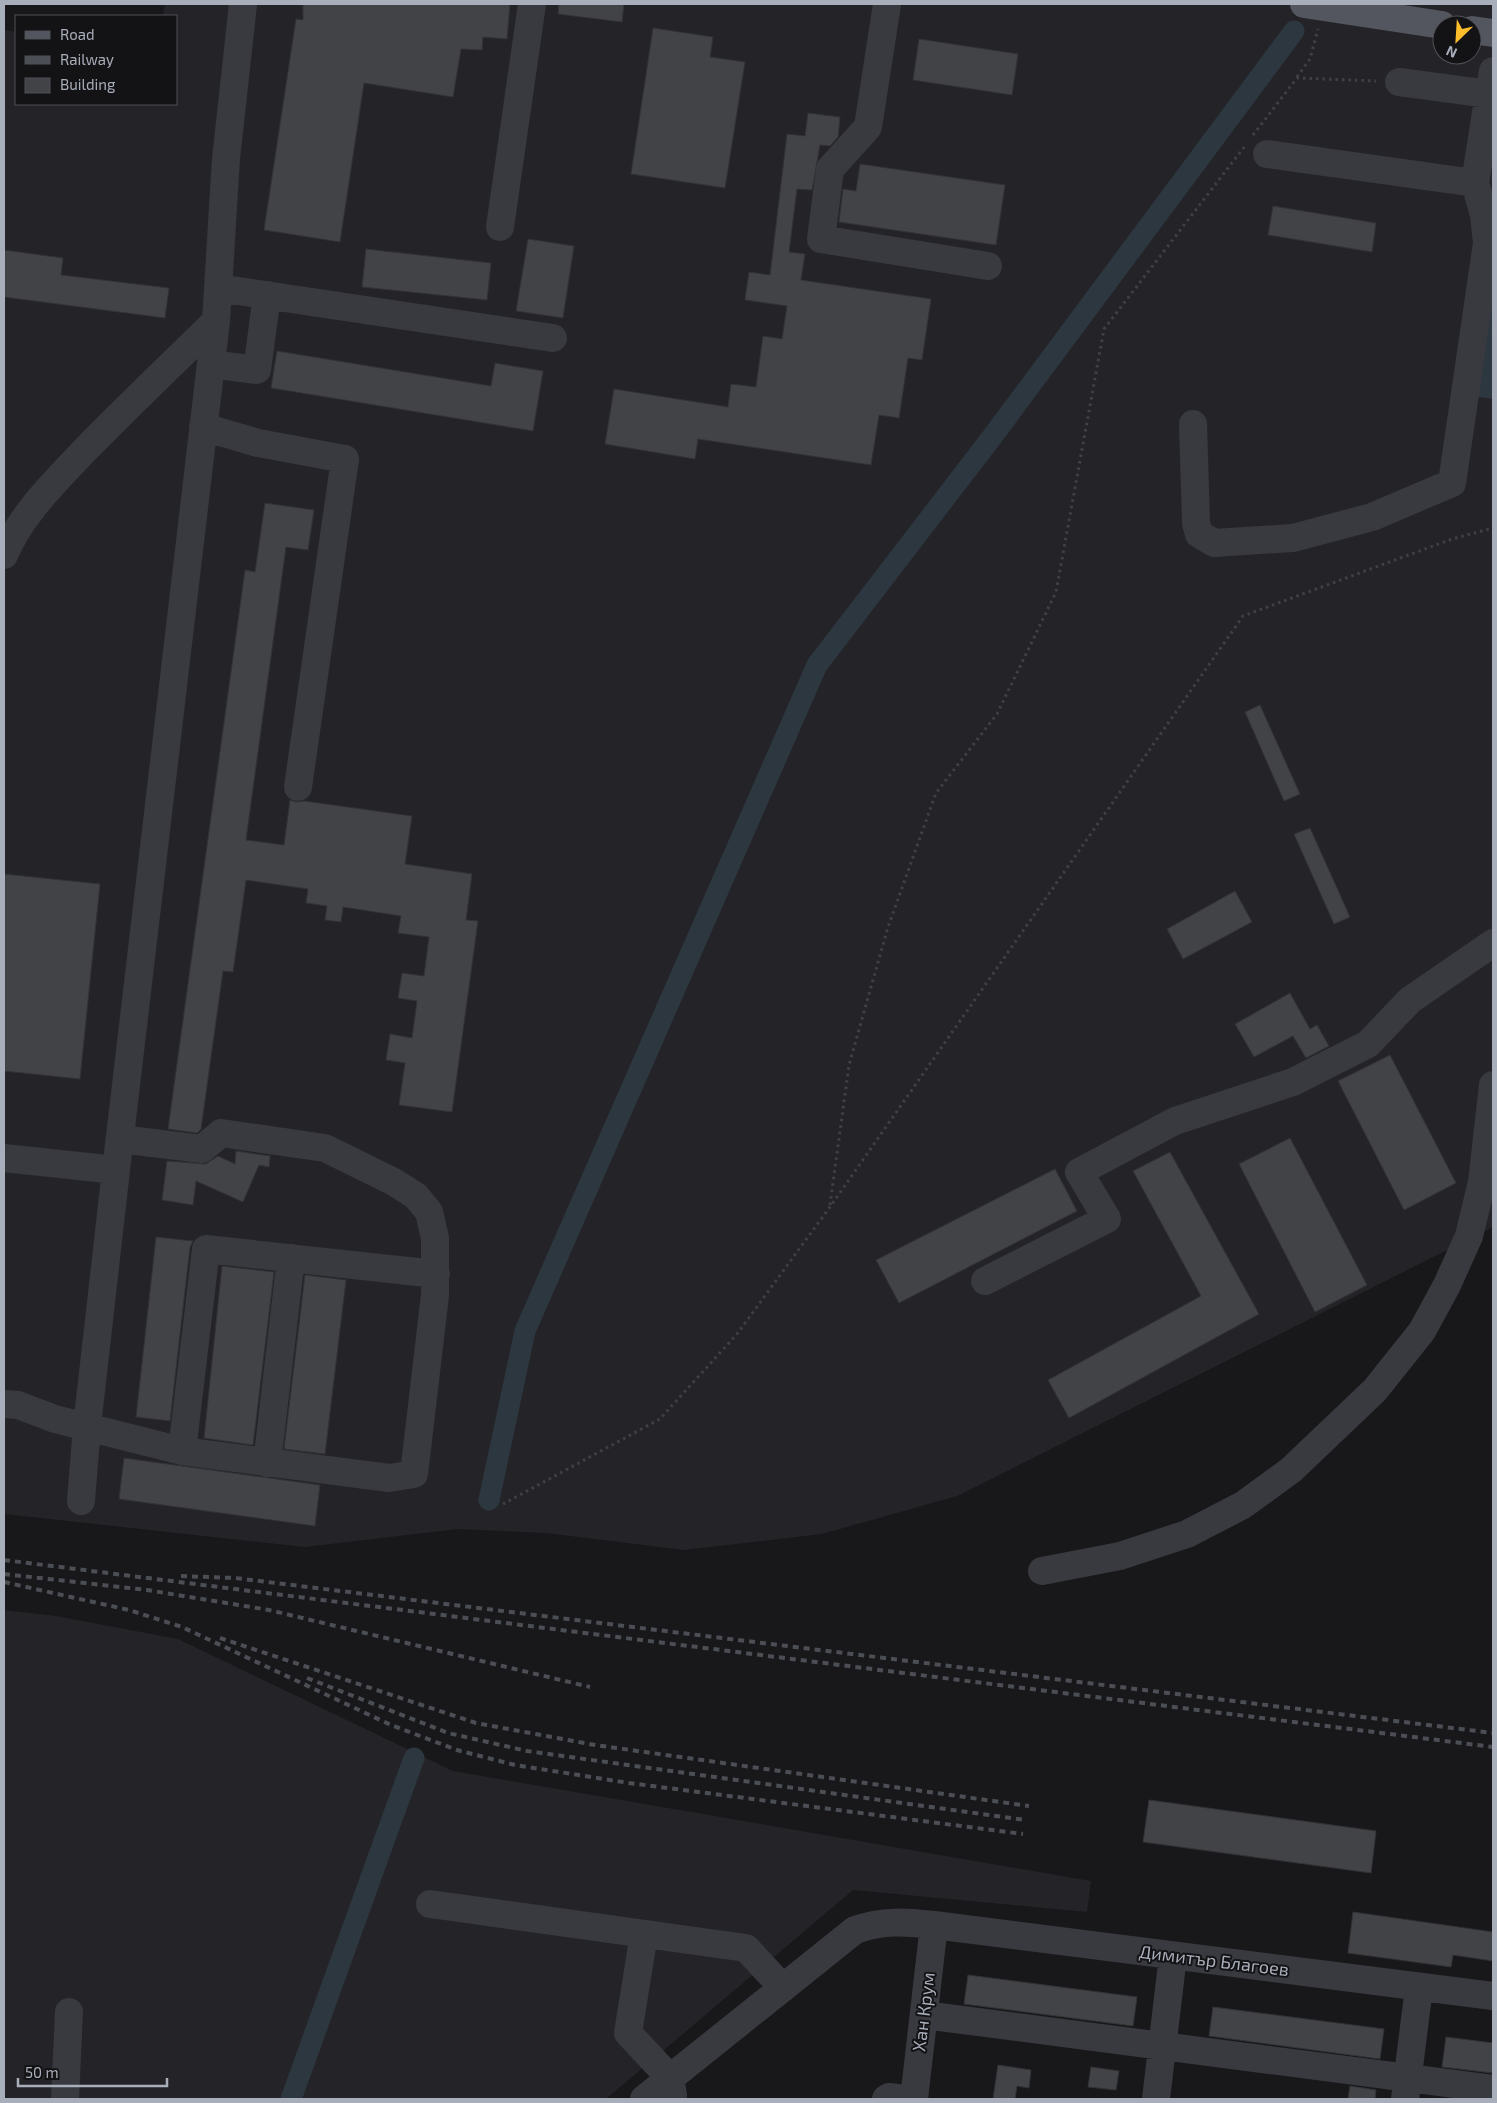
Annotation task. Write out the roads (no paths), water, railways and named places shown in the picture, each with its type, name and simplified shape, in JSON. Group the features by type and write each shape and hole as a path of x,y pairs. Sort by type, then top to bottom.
{"main road":[{"path":"1313,5 1432,23"}],"street":[{"path":"81,1501 87,1426 116,1170 216,321 226,159 243,4"},
{"path":"500,227 532,4"},
{"path":"888,4 868,128 830,169 821,239 988,266"},
{"path":"1193,424 1196,523 1199,534 1214,544 1293,538 1372,517 1452,483 1487,242 1484,215 1475,183 1491,82 1399,82"},
{"path":"1267,154 1475,183"},
{"path":"218,288 553,338"},
{"path":"211,364 257,370 267,295"},
{"path":"4,555 21,521 37,500 113,421 216,321"},
{"path":"204,427 258,443 345,459 298,787"},
{"path":"986,1281 1107,1219 1078,1172 1175,1121 1293,1082 1368,1044 1410,1000 1493,944"},
{"path":"1042,1571 1120,1556 1187,1534 1243,1505 1292,1470 1375,1390 1422,1332 1447,1285 1469,1236 1482,1182 1493,1086"},
{"path":"4,1404 18,1405 55,1418 182,1451 389,1478 414,1474 436,1274 435,1238 429,1212 416,1196 394,1182 325,1148 221,1133 202,1149 120,1139"},
{"path":"4,1158 116,1170"},
{"path":"1482,1182 1493,1212"},
{"path":"182,1451 206,1249 436,1274"},
{"path":"267,1463 291,1258"},
{"path":"430,1904 746,1948 783,1988"},
{"name":"Димитър Благоев","path":"644,2099 672,2089 783,1988 856,1930 876,1923 896,1922 934,1925 1493,1996"},
{"name":"Хан Крум","path":"914,2099 934,1925"},
{"path":"644,1934 628,2033 672,2089"},
{"path":"1156,2099 1173,1956"},
{"path":"1406,2089 1419,1987"},
{"path":"66,2099 69,2012"},
{"path":"924,2015 1162,2047 1406,2089 1493,2089"},
{"path":"886,2099 889,2097 905,2099"}],"waterway":[{"path":"489,1500 525,1331 817,665 992,437 1294,31"},
{"path":"291,2099 414,1758"}],"railway":[{"path":"4,1560 1493,1747"},
{"path":"4,1574 147,1590 269,1610 590,1687"},
{"path":"181,1576 235,1578 1493,1733"},
{"path":"4,1582 129,1610 182,1627 391,1725 457,1750 515,1765 629,1783 1023,1834"},
{"path":"220,1638 476,1723 595,1745 1029,1806"},
{"path":"307,1678 448,1733 527,1751 1025,1820"}]}
